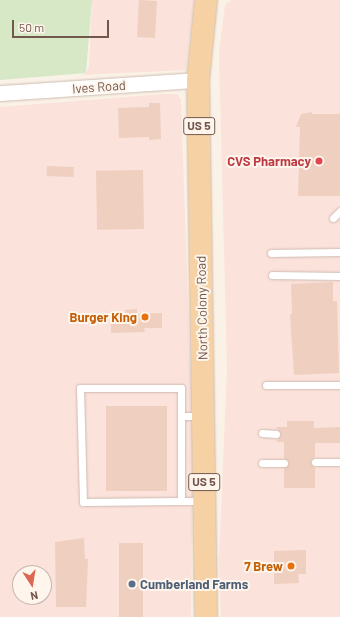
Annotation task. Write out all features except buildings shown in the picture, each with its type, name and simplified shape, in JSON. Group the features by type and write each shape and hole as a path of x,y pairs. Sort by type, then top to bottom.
{"main road":[{"name":"North Colony Road","path":"206,0 198,80 206,617"}],"street":[{"name":"Ives Road","path":"0,93 198,80"}],"lane":[{"path":"334,218 340,211"},
{"path":"271,253 340,252"},
{"path":"272,275 340,276"},
{"path":"266,385 340,385"},
{"path":"181,501 181,388 80,388 83,502 204,501"},
{"path":"182,416 203,416"},
{"path":"262,433 276,434"},
{"path":"315,462 340,462"},
{"path":"262,463 284,463"}],"shaded area":[{"path":"92,0 194,0 186,70 82,75 86,73 89,66"},
{"path":"231,0 340,0 340,617 221,617 219,558 227,370 219,53 225,5"},
{"path":"177,94 181,100 193,448 191,617 0,617 0,107"}],"green space":[{"path":"0,0 92,0 86,73 0,80"}],"place":[{"name":"CVS Pharmacy","path":"319,161"},
{"name":"Burger King","path":"145,317"},
{"name":"7 Brew","path":"291,566"},
{"name":"Cumberland Farms","path":"132,584"}]}
